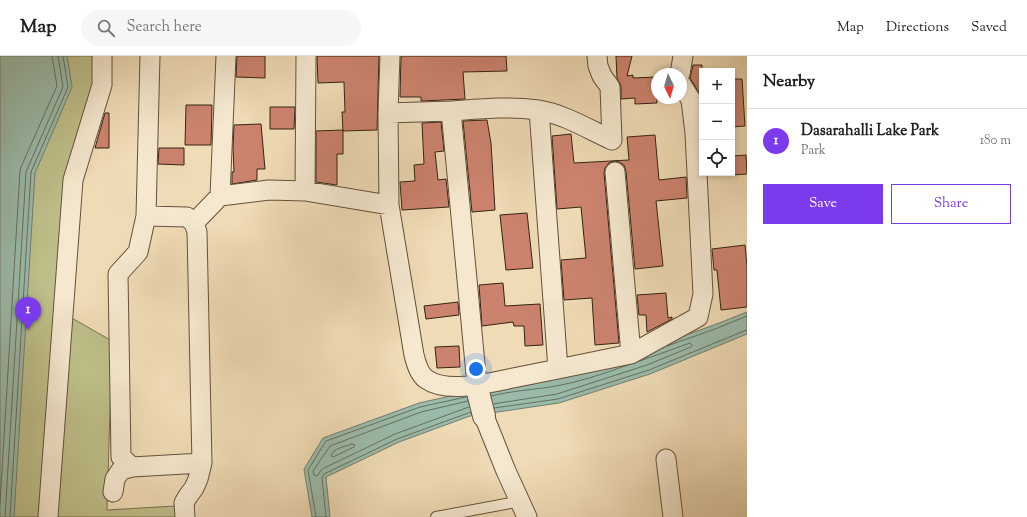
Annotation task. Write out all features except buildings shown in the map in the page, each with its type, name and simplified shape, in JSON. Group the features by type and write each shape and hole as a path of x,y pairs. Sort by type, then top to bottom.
{"street":[{"path":"48,517 73,180 102,85 102,56"},
{"path":"132,468 121,457 118,274 138,252 146,216 150,56"},
{"path":"220,196 226,56"},
{"path":"305,191 306,56"},
{"path":"390,56 388,113 389,205 414,355 418,368 424,378 432,383 445,386 477,389 558,369 631,354 698,317 703,294 695,134 691,100 687,94"},
{"path":"388,113 511,107 539,110 562,117 612,140 610,87 602,76 598,66 597,56"},
{"path":"681,68 683,56"},
{"path":"539,110 558,369"},
{"path":"451,111 477,389 484,416 506,471 524,509"},
{"path":"615,172 631,354"},
{"path":"194,223 220,196 270,190 305,191 389,205"},
{"path":"146,216 187,217 194,223 197,232 202,463 194,488 184,503 184,517"},
{"path":"666,459 673,517"},
{"path":"113,492 114,479 121,470 202,463"}],"lane":[{"path":"436,517 524,509"}],"green space":[{"path":"0,56 98,56 100,82 68,178 43,517 0,517"},
{"path":"70,317 112,341 107,510 175,506 176,517 54,517"}],"water":[{"path":"0,56 67,56 72,87 35,173 14,517 0,517"},
{"path":"747,312 747,334 650,374 559,403 470,416 399,442 326,477 330,517 312,517 304,469 323,438 419,403 509,383 598,366"}],"place":[{"name":"Dasarahalli Lake Park","path":"28,330"}]}
